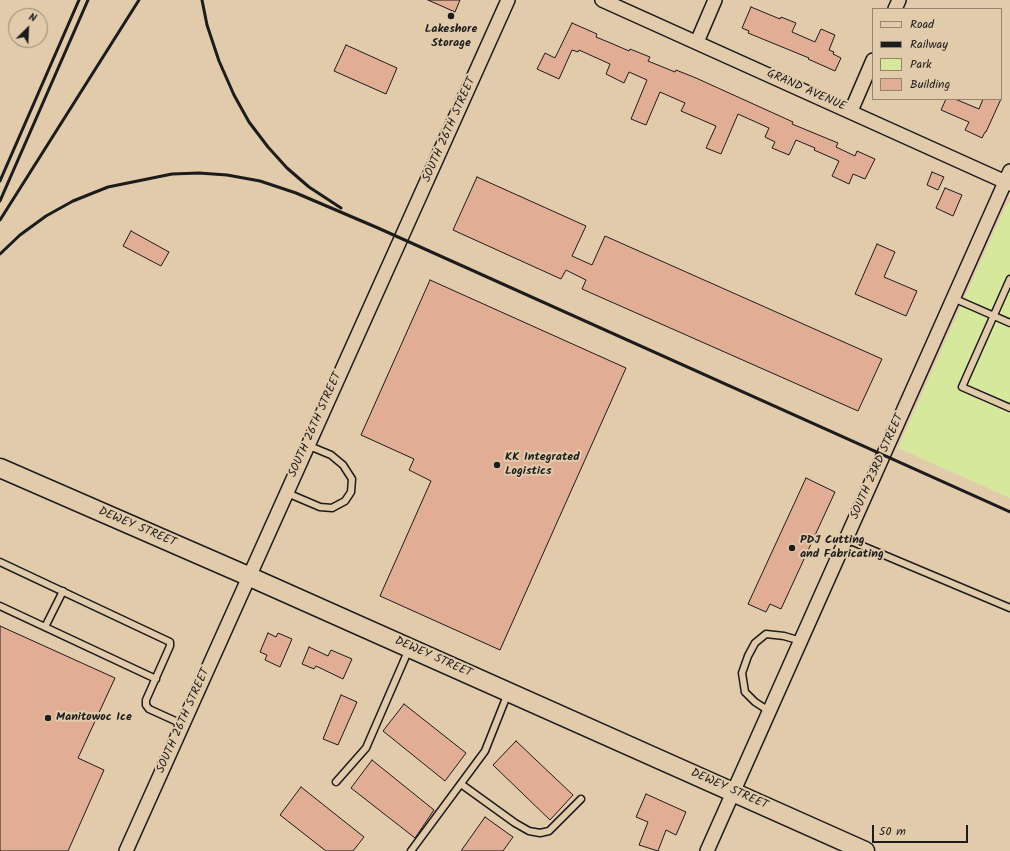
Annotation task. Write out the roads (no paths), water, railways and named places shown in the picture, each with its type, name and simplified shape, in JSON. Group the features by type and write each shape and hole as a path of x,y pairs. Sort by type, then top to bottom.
{"street":[{"name":"SOUTH 26TH STREET","path":"126,851 248,576 508,0"},
{"name":"GRAND AVENUE","path":"602,0 1008,179"},
{"path":"697,42 715,0"},
{"path":"851,111 872,62"},
{"name":"SOUTH 23RD STREET","path":"707,851 953,298 1008,179"},
{"name":"DEWEY STREET","path":"0,468 248,576 865,851"}],"lane":[{"path":"1010,279 962,387 1010,408"},
{"path":"953,298 1010,323"},
{"path":"286,492 320,507 332,508 345,501 350,492 352,480 343,465 331,455 307,445"},
{"path":"846,540 1010,608"},
{"path":"0,562 170,642 170,646 146,700 146,705 149,709 182,724"},
{"path":"45,628 63,591"},
{"path":"0,606 156,679"},
{"path":"769,711 755,702 745,692 742,673 748,656 755,643 766,634 784,636 801,641"},
{"path":"336,782 366,748 410,648"},
{"path":"411,851 485,751 509,692"},
{"path":"461,784 516,823 529,831 540,833 550,831 582,800"}],"railway":[{"path":"0,181 79,0"},
{"path":"0,201 88,0"},
{"path":"0,220 139,0"},
{"path":"202,0 207,25 219,61 234,95 249,122 268,147 287,168 309,187 341,208"},
{"path":"0,254 20,235 46,216 73,201 108,187 172,174 199,173 227,175 260,181 296,193 378,228 1010,512"}],"place":[{"name":"Lakeshore Storage","path":"451,16"},
{"name":"KK Integrated Logistics","path":"497,465"},
{"name":"PDJ Cutting and Fabricating","path":"792,548"},
{"name":"Manitowoc Ice","path":"48,718"}]}
